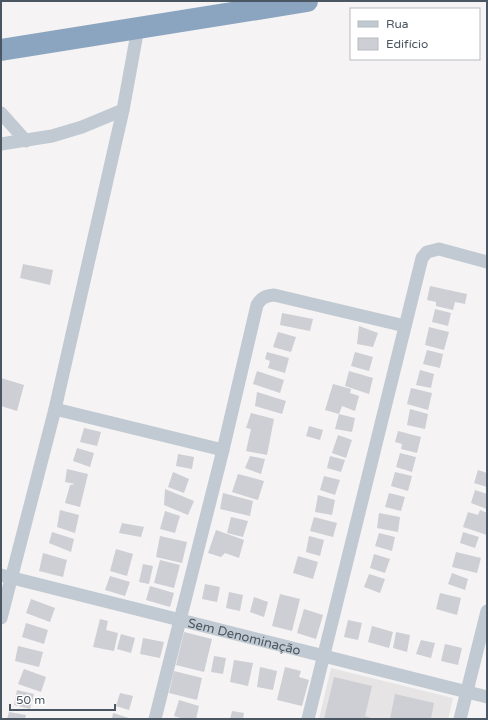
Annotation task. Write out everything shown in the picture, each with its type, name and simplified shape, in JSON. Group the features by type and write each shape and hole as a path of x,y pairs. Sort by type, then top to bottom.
{"highway":[{"path":"1,50 307,1"}],"street":[{"path":"1,618 6,576 55,409 123,110 138,28"},
{"path":"1,144 52,136 82,127 123,110"},
{"path":"1,112 26,141"},
{"path":"308,719 422,258 427,252 439,249 487,262"},
{"path":"155,719 223,450 257,305 268,295 274,295 405,326"},
{"path":"55,409 223,450"},
{"name":"Sem Denominação","path":"6,576 487,697"},
{"path":"460,719 487,611"}],"shaded area":[{"path":"331,668 453,698 448,719 319,719"}],"building":[{"path":"23,264 53,270 50,285 20,278"},
{"path":"430,286 467,294 465,304 455,302 453,310 436,306 436,302 427,300"},
{"path":"435,309 451,313 448,326 432,322"},
{"path":"282,313 313,319 310,331 280,325"},
{"path":"359,326 378,333 373,347 357,344"},
{"path":"429,327 449,332 444,350 425,345"},
{"path":"278,332 296,337 291,352 273,347"},
{"path":"427,350 443,354 440,368 423,364"},
{"path":"267,352 289,358 285,373 268,368 270,361 265,359"},
{"path":"355,352 373,357 369,371 351,366"},
{"path":"420,370 434,374 431,388 416,385"},
{"path":"257,371 284,380 280,393 253,384"},
{"path":"349,371 373,378 369,394 345,386"},
{"path":"1,378 24,385 17,411 1,406"},
{"path":"333,384 351,389 350,393 359,396 355,411 342,406 339,414 325,410"},
{"path":"411,388 432,393 428,410 407,404"},
{"path":"257,392 286,401 282,414 255,406"},
{"path":"410,409 428,414 425,429 407,425"},
{"path":"251,413 274,419 267,455 246,451 251,429 246,428"},
{"path":"339,414 355,418 352,432 335,429"},
{"path":"309,426 323,430 320,440 306,436"},
{"path":"84,428 101,432 97,446 80,442"},
{"path":"398,431 421,437 417,453 401,449 402,444 395,442"},
{"path":"338,435 352,440 346,458 332,453"},
{"path":"77,448 94,453 90,467 73,461"},
{"path":"400,453 416,457 412,472 396,467"},
{"path":"178,454 194,457 192,469 176,466"},
{"path":"250,456 265,459 261,474 245,468"},
{"path":"330,456 345,460 341,472 327,468"},
{"path":"67,469 88,474 80,507 65,503 70,485 75,484 65,482"},
{"path":"478,470 487,473 487,487 474,483"},
{"path":"173,472 189,479 184,493 168,487"},
{"path":"395,472 412,476 408,491 391,486"},
{"path":"238,474 264,481 258,500 232,492"},
{"path":"324,476 340,480 335,495 320,490"},
{"path":"165,489 194,501 188,515 164,505"},
{"path":"475,490 487,494 487,509 471,503"},
{"path":"223,493 253,501 250,516 220,509"},
{"path":"389,493 405,497 401,511 385,507"},
{"path":"318,495 335,500 332,515 315,512"},
{"path":"60,510 79,515 75,533 57,527"},
{"path":"480,510 487,513 487,535 463,527 468,512 478,515"},
{"path":"165,511 180,516 175,533 160,529"},
{"path":"379,513 400,517 398,532 377,528"},
{"path":"231,517 248,521 243,537 227,533"},
{"path":"314,517 337,523 333,537 310,531"},
{"path":"122,523 144,527 141,537 119,533"},
{"path":"216,530 244,540 239,558 225,553 221,557 208,553"},
{"path":"52,532 74,539 71,552 49,543"},
{"path":"463,532 479,537 475,548 460,543"},
{"path":"379,533 395,537 392,551 375,546"},
{"path":"160,536 187,542 182,563 156,557"},
{"path":"309,536 324,540 320,556 306,552"},
{"path":"116,549 133,554 127,576 110,571"},
{"path":"456,552 481,558 477,573 452,567"},
{"path":"43,553 67,560 63,577 39,571"},
{"path":"374,554 390,559 385,573 370,568"},
{"path":"298,556 318,562 313,579 293,573"},
{"path":"160,560 180,565 174,588 154,583"},
{"path":"143,564 153,566 149,584 139,582"},
{"path":"452,573 468,579 465,590 448,584"},
{"path":"369,574 385,579 380,593 364,587"},
{"path":"110,576 130,582 125,596 105,590"},
{"path":"205,584 220,587 217,602 202,599"},
{"path":"150,586 174,593 170,607 146,600"},
{"path":"229,592 243,595 240,611 226,608"},
{"path":"440,593 461,598 457,615 436,609"},
{"path":"280,594 300,599 292,631 272,626"},
{"path":"254,597 268,602 264,617 250,612"},
{"path":"31,599 55,608 50,622 26,613"},
{"path":"304,609 323,615 316,639 297,633"},
{"path":"100,619 108,621 106,630 118,633 114,651 93,647"},
{"path":"348,620 362,623 358,640 344,637"},
{"path":"26,623 48,630 44,644 22,637"},
{"path":"372,626 393,632 389,648 368,642"},
{"path":"184,632 212,639 204,672 176,665"},
{"path":"396,632 410,635 407,652 393,648"},
{"path":"121,634 135,638 131,653 117,649"},
{"path":"143,638 164,642 160,658 140,654"},
{"path":"421,640 435,643 431,658 416,654"},
{"path":"445,644 462,648 458,665 441,661"},
{"path":"18,646 43,652 39,667 15,661"},
{"path":"214,656 226,658 223,674 211,672"},
{"path":"234,660 253,663 248,686 230,682"},
{"path":"260,667 277,671 273,690 257,687"},
{"path":"285,667 301,671 299,677 309,680 302,706 277,700"},
{"path":"24,669 46,677 41,692 18,684"},
{"path":"174,671 202,678 197,700 169,693"},
{"path":"334,677 372,686 365,716 374,719 324,719"},
{"path":"17,690 34,694 30,709 14,705"},
{"path":"120,693 133,696 129,710 116,706"},
{"path":"395,694 434,703 431,719 390,719"},
{"path":"179,700 199,706 196,719 184,719 174,716"},
{"path":"232,711 244,713 243,719 230,719"},
{"path":"9,712 26,715 25,719 7,719"},
{"path":"113,713 132,719 112,719"}]}
